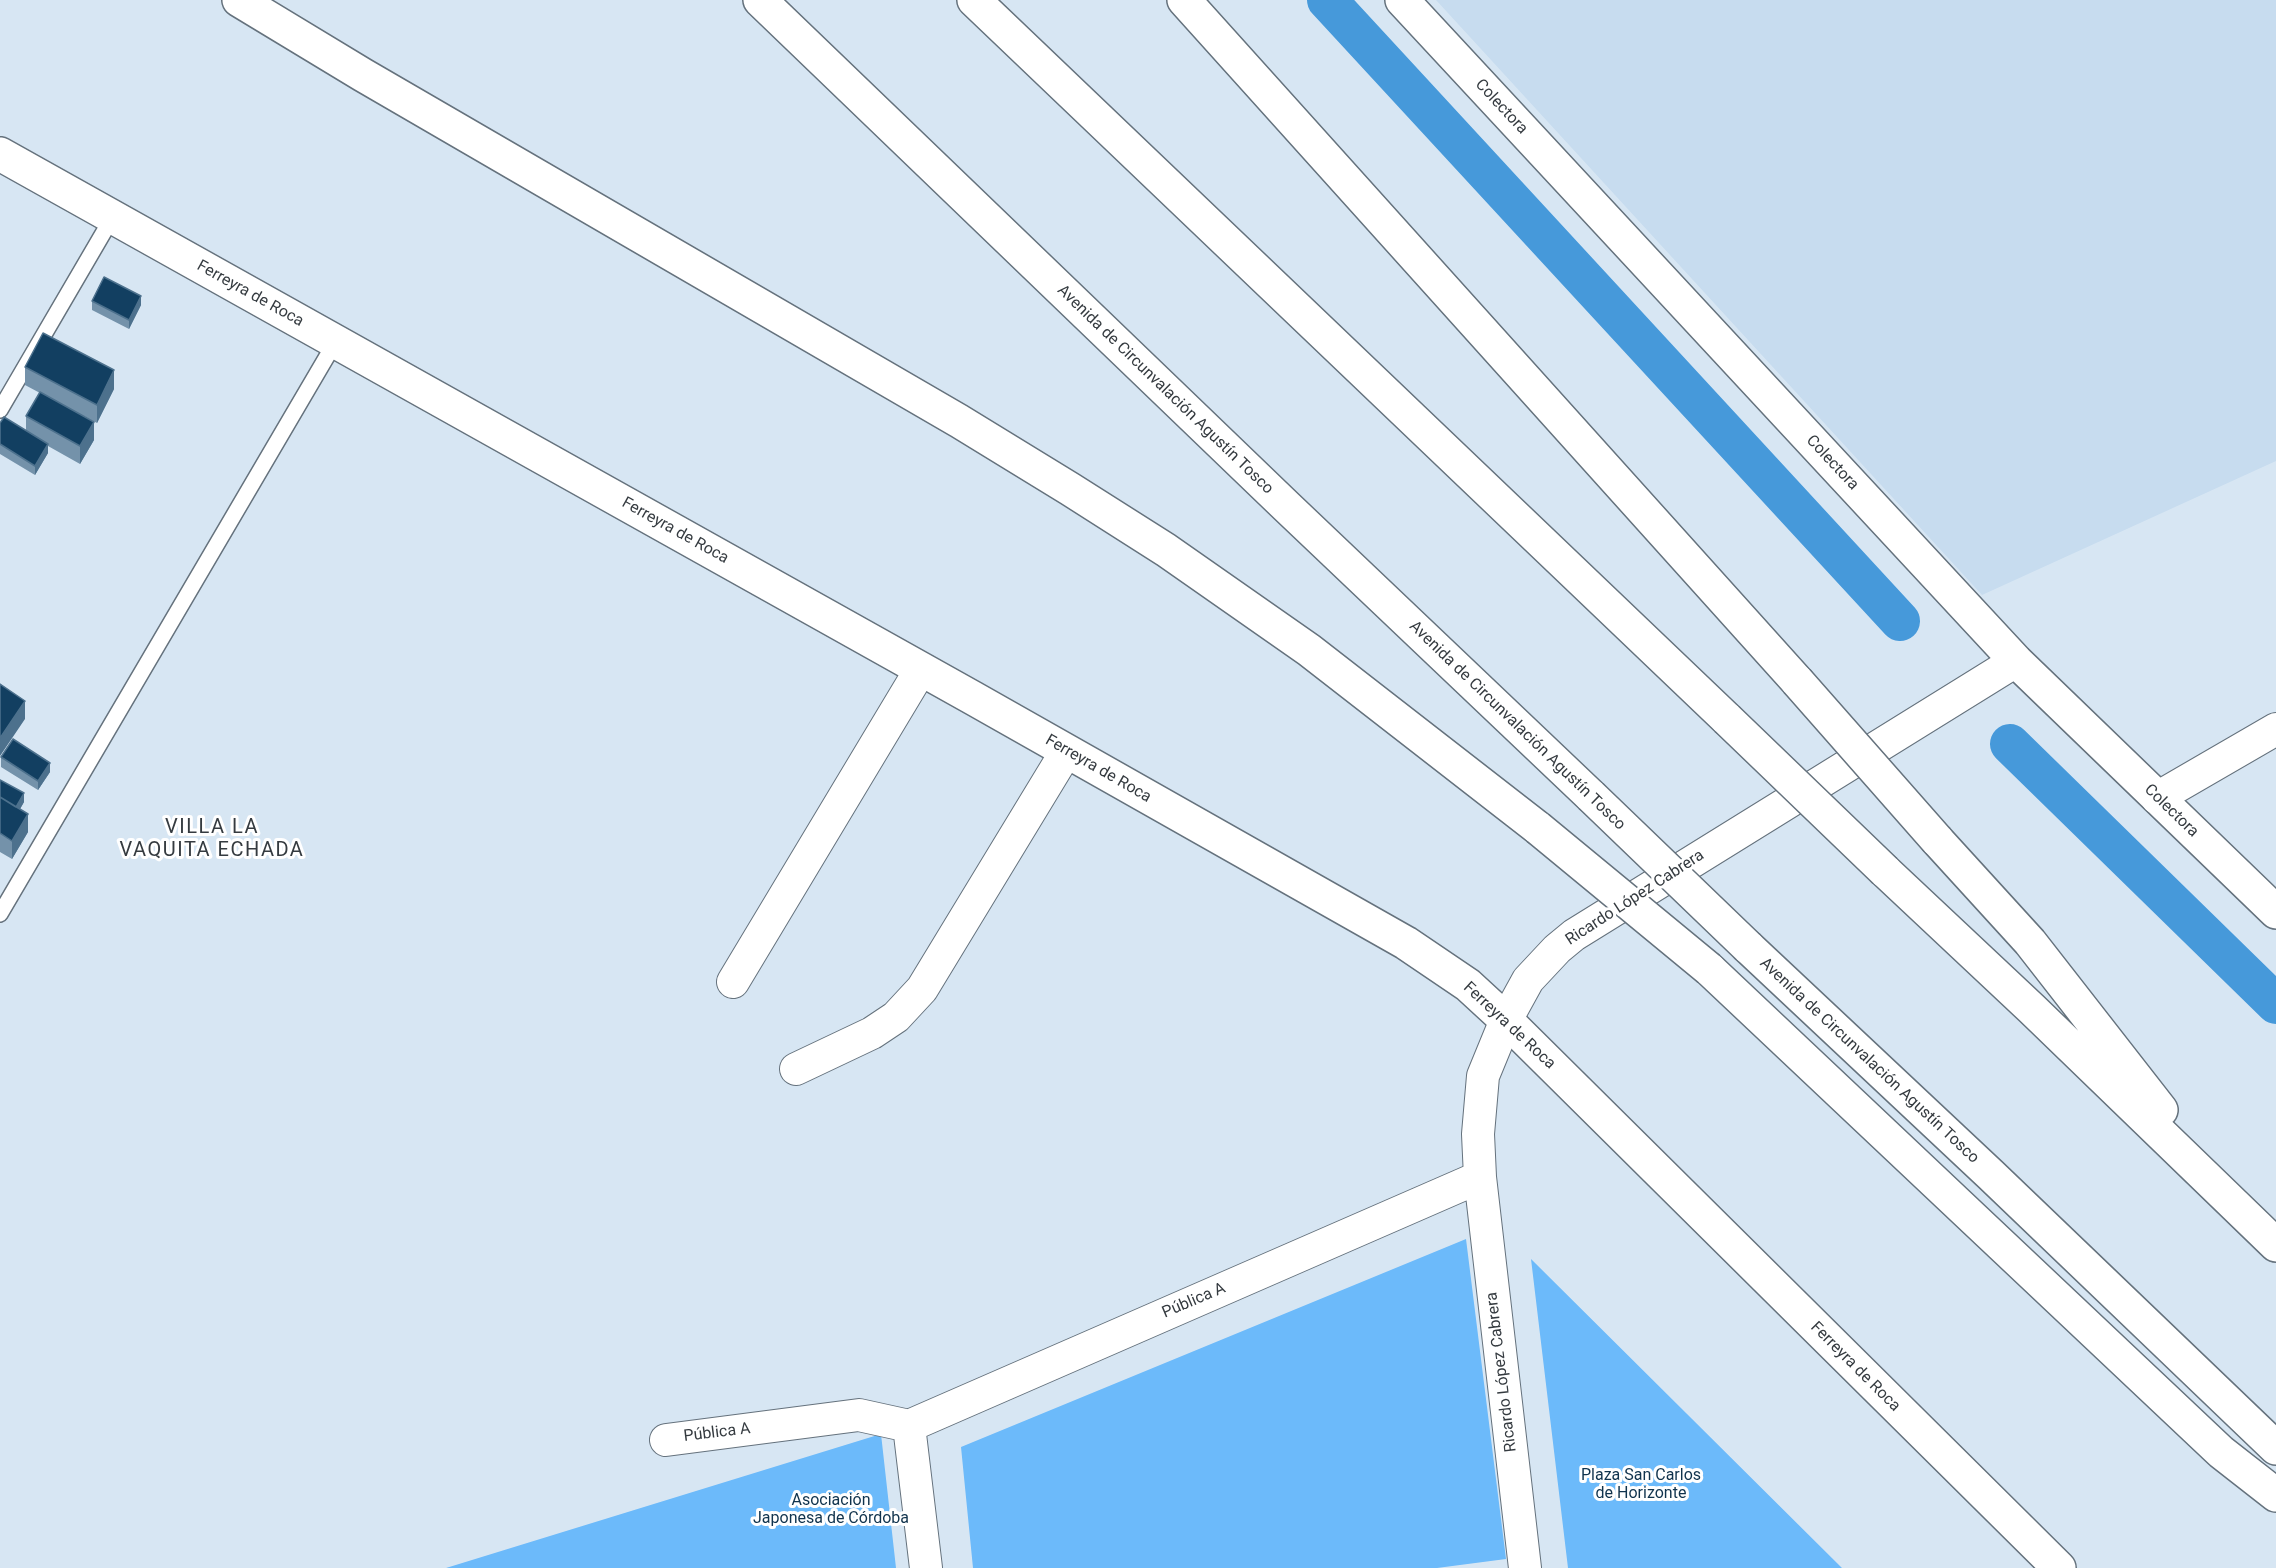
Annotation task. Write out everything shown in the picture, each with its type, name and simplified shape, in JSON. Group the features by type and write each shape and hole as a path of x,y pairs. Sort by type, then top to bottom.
{"main road":[{"path":"238,0 949,416 1166,550 1309,650 1538,828 1709,969 2221,1452 2276,1495"},
{"name":"Avenida de Circunvalación Agustín Tosco","path":"760,0 1748,947 2276,1448"},
{"path":"974,0 2032,1009 2276,1245"},
{"path":"1184,0 2030,942 2238,1208"},
{"name":"Colectora","path":"1402,0 2016,661 2276,912"},
{"name":"Ferreyra de Roca","path":"0,154 1406,943 1468,985 2059,1568"}],"street":[{"name":"Ricardo López Cabrera","path":"1521,1567 1480,1177 1478,1134 1483,1076 1506,1020 1528,980 1574,934 2016,661"},
{"path":"733,982 921,669"},
{"path":"2157,798 2276,729"},
{"path":"796,1070 872,1033 896,1017 922,989 1066,752"},
{"name":"Pública A","path":"666,1440 859,1415 909,1426 1480,1177"},
{"path":"909,1426 926,1568"}],"lane":[{"path":"0,410 112,218"},
{"path":"0,914 336,341"}],"shaded area":[{"path":"1436,0 2276,0 2276,461 1982,595"}],"green space":[{"path":"1466,1239 1506,1559 1437,1568 973,1568 961,1447"},
{"name":"Plaza San Carlos de Horizonte","path":"1531,1259 1842,1568 1568,1568"},
{"name":"Asociación Japonesa de Córdoba","path":"881,1434 896,1568 446,1568"}],"building":[{"path":"104,277 141,296 129,320 92,301"},
{"path":"43,333 114,370 97,405 25,367"},
{"path":"40,392 94,422 80,446 26,416"},
{"path":"4,417 48,444 35,466 0,444 0,423"},
{"path":"0,684 25,701 0,738"},
{"path":"13,739 50,763 38,781 1,757"},
{"path":"0,780 24,793 16,807 0,797"},
{"path":"0,797 28,814 12,841 0,833"}],"waterway":[{"path":"1327,0 1900,621"},
{"path":"2010,744 2276,1004"}],"district":[{"name":"VILLA LA VAQUITA ECHADA","path":"212,840"}]}
